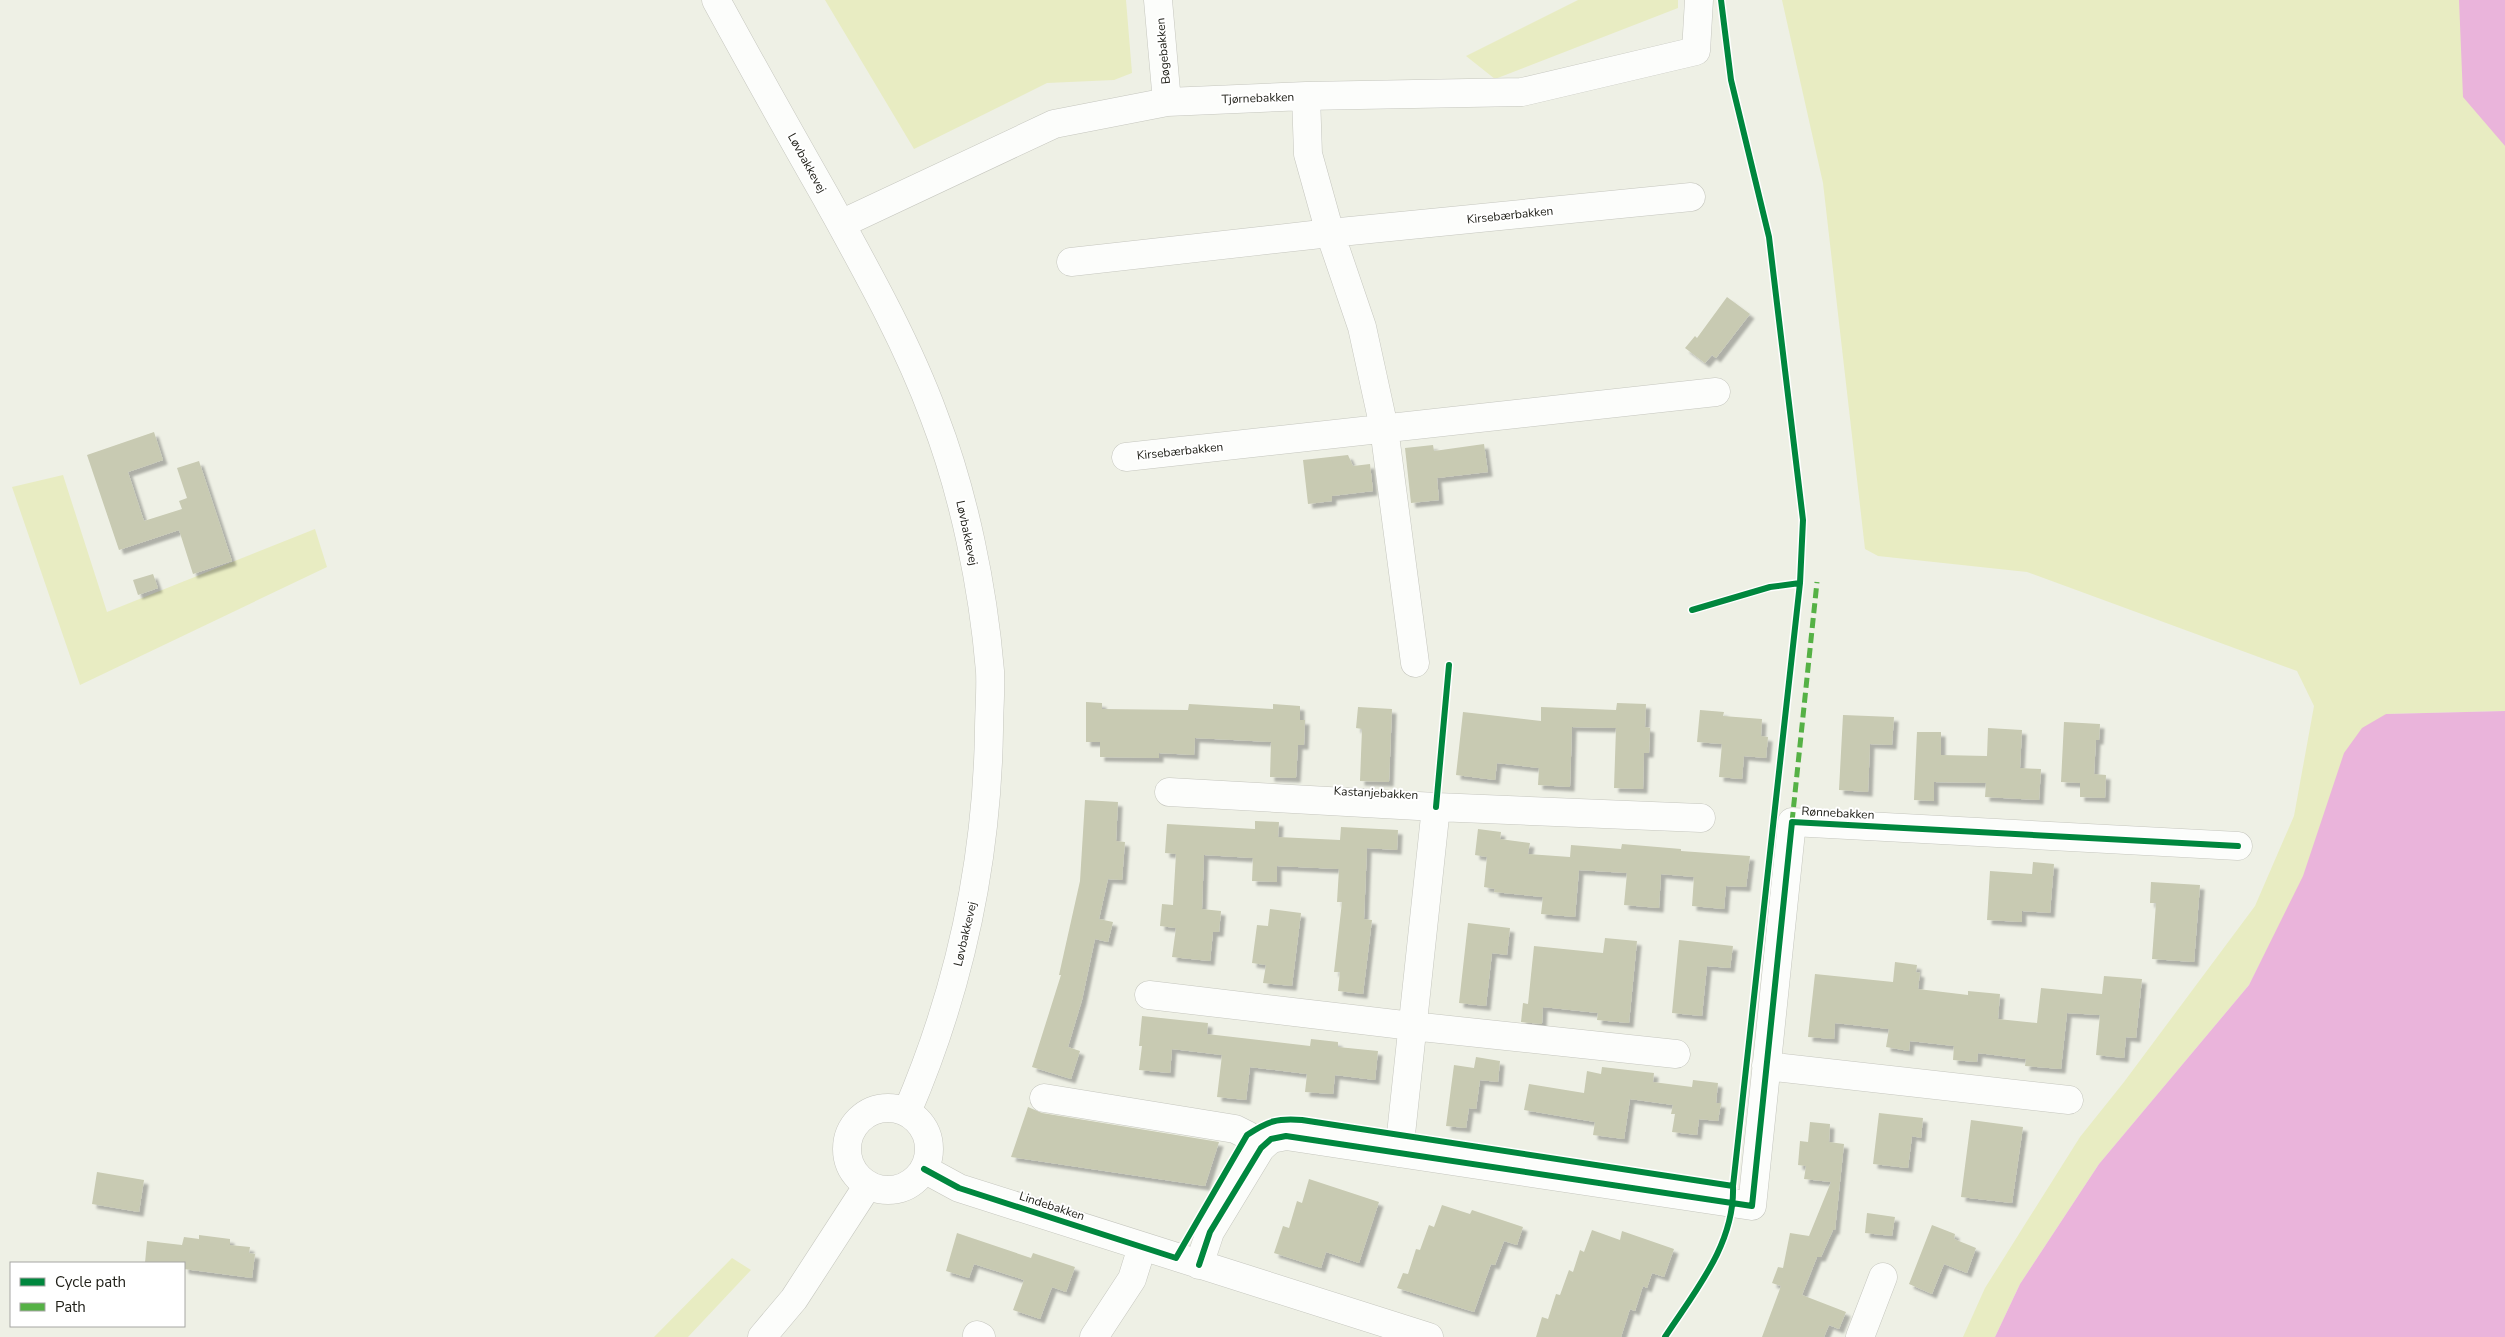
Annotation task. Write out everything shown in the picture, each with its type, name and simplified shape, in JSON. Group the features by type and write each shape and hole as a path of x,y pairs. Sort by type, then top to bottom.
{"street":[{"name":"Løvbakkevej","path":"716,0 841,224 895,326 934,416 963,508 977,580 990,672 986,805 974,897 951,991 907,1112"},
{"name":"Bøgebakken","path":"1158,0 1167,102"},
{"name":"Tjørnebakken","path":"841,224 1054,124 1167,102 1306,96 1522,92 1696,51 1699,0"},
{"path":"1306,96 1308,154 1330,233 1362,327 1384,428 1415,663"},
{"name":"Kirsebærbakken","path":"1071,262 1330,233 1691,197"},
{"name":"Kirsebærbakken","path":"1126,458 1716,392"},
{"name":"Kastanjebakken","path":"1169,792 1436,807 1701,818"},
{"name":"Kastanjebakken","path":"1399,1153 1436,807"},
{"name":"Rønnebakken","path":"1399,1153 1752,1206 1792,822 2238,846"},
{"path":"1148,995 1676,1054"},
{"path":"1766,1066 2069,1100"},
{"path":"1044,1098 1235,1129 1247,1135 1261,1148"},
{"path":"896,1108 907,1112 923,1126 928,1136 929,1157 924,1169 911,1184 901,1188 879,1190 868,1185 853,1172 848,1162 846,1151 851,1130 865,1114 875,1109 896,1108"},
{"path":"1199,1265 1210,1232 1261,1148 1270,1139 1286,1136 1399,1153"},
{"name":"Lindebakken","path":"924,1169 960,1188 1199,1265 1383,1330 1429,1337"},
{"path":"762,1337 794,1299 868,1185"},
{"path":"1094,1337 1132,1279 1142,1247"},
{"path":"1860,1337 1883,1277"}],"green space":[{"path":"825,0 1126,0 1132,73 1114,80 1047,83 914,149"},
{"path":"1578,0 1678,0 1678,8 1495,79 1466,56"},
{"path":"1782,0 2505,0 2505,711 2386,714 2249,985 2099,1164 2020,1284 1995,1337 1963,1337 1985,1288 2080,1137 2124,1082 2255,906 2294,816 2314,706 2297,671 2027,572 1878,556 1865,549 1823,183"},
{"path":"63,475 107,612 315,529 327,567 80,685 12,487"},
{"path":"732,1258 751,1270 688,1337 654,1337"}],"shaded area":[{"path":"2459,0 2505,0 2505,146 2463,97"},
{"path":"2505,711 2505,1337 1995,1337 2020,1284 2099,1164 2249,985 2303,876 2344,753 2362,728 2386,714"}],"building":[{"path":"1727,297 1750,314 1716,358 1712,355 1705,363 1685,348 1695,336 1697,338"},
{"path":"154,432 163,460 128,472 144,521 182,509 179,501 187,498 177,468 199,461 232,561 193,574 179,530 119,550 87,455"},
{"path":"1484,444 1488,472 1437,478 1439,500 1411,503 1405,448 1433,445 1434,451"},
{"path":"1348,455 1353,466 1370,464 1373,491 1332,496 1332,501 1308,504 1303,460"},
{"path":"153,574 158,588 138,595 133,580"},
{"path":"1086,702 1102,703 1102,709 1188,710 1189,704 1273,709 1273,704 1300,706 1300,720 1305,720 1304,745 1298,745 1296,778 1270,777 1271,742 1195,738 1194,755 1159,753 1159,758 1100,757 1100,742 1086,742"},
{"path":"1617,703 1646,704 1645,727 1650,728 1649,753 1644,753 1643,789 1614,788 1616,728 1572,727 1570,787 1538,785 1539,768 1497,763 1495,780 1456,775 1463,712 1541,721 1541,707 1616,710"},
{"path":"1358,707 1392,709 1389,782 1360,781 1362,729 1356,728"},
{"path":"1700,710 1724,712 1723,716 1762,719 1761,736 1768,737 1766,758 1744,756 1742,779 1719,777 1722,744 1697,742"},
{"path":"1843,715 1894,717 1892,745 1870,744 1868,792 1839,790"},
{"path":"2064,722 2100,724 2099,740 2096,740 2094,774 2106,775 2105,798 2080,797 2080,783 2061,782"},
{"path":"1988,728 2022,730 2020,768 2041,769 2039,800 1985,797 1986,783 1934,782 1934,801 1914,800 1917,732 1941,732 1941,755 1987,756"},
{"path":"1085,800 1118,802 1116,841 1125,842 1122,880 1108,879 1099,919 1113,922 1108,942 1095,939 1082,1000 1068,1047 1080,1051 1071,1079 1032,1067 1061,975 1059,975 1080,881"},
{"path":"1255,821 1279,822 1278,837 1340,840 1341,827 1398,830 1397,850 1367,848 1364,919 1372,920 1363,994 1338,991 1340,972 1334,972 1342,902 1337,902 1339,869 1277,866 1277,882 1252,881 1253,858 1204,855 1202,909 1221,911 1219,932 1213,932 1210,961 1172,957 1176,928 1160,926 1162,904 1173,905 1176,854 1165,853 1167,824 1255,829"},
{"path":"1478,829 1501,832 1500,839 1530,843 1528,854 1570,857 1571,845 1621,849 1622,844 1750,856 1746,887 1726,886 1724,909 1692,906 1694,877 1661,874 1659,908 1624,905 1627,873 1579,870 1575,917 1541,914 1543,897 1494,892 1495,889 1484,887 1487,857 1475,855"},
{"path":"2033,862 2054,864 2050,913 2022,911 2022,922 1987,920 1990,871 2032,874"},
{"path":"2151,882 2200,885 2194,962 2152,959 2156,903 2150,903"},
{"path":"1270,909 1301,913 1292,986 1263,983 1266,965 1252,963 1257,925 1268,926"},
{"path":"1468,923 1510,928 1507,955 1492,953 1486,1006 1459,1003"},
{"path":"1605,938 1637,941 1629,1023 1597,1020 1598,1013 1543,1007 1542,1024 1521,1022 1523,1003 1528,1004 1534,946 1603,953"},
{"path":"1679,940 1733,946 1730,968 1707,966 1702,1016 1672,1013"},
{"path":"1895,962 1917,965 1916,972 1920,973 1918,989 1968,995 1968,991 2000,994 1998,1019 2037,1023 2041,988 2102,994 2104,976 2142,979 2136,1038 2126,1037 2124,1058 2096,1055 2100,1015 2067,1013 2061,1069 2025,1066 2026,1059 1978,1053 1977,1062 1953,1060 1954,1046 1910,1041 1909,1051 1886,1047 1889,1029 1835,1023 1834,1039 1808,1037 1815,974 1893,982"},
{"path":"1142,1016 1208,1023 1207,1034 1310,1046 1311,1039 1338,1042 1338,1047 1378,1051 1375,1080 1335,1075 1333,1094 1305,1092 1307,1074 1250,1067 1246,1100 1217,1097 1222,1055 1172,1049 1170,1073 1139,1070 1142,1046 1139,1046"},
{"path":"1476,1057 1500,1061 1498,1082 1480,1080 1476,1109 1469,1108 1466,1128 1446,1126 1454,1065 1474,1068"},
{"path":"1602,1067 1654,1073 1653,1082 1692,1087 1693,1080 1718,1083 1716,1103 1721,1103 1718,1121 1699,1119 1697,1135 1672,1132 1675,1114 1671,1114 1673,1105 1630,1099 1624,1139 1593,1135 1595,1122 1524,1110 1529,1084 1584,1093 1587,1071 1601,1074"},
{"path":"1028,1107 1042,1113 1219,1142 1205,1186 1011,1157"},
{"path":"1879,1113 1923,1118 1921,1138 1912,1136 1908,1168 1873,1164"},
{"path":"1971,1120 2023,1127 2012,1203 1961,1197"},
{"path":"1810,1122 1830,1124 1829,1142 1844,1144 1835,1230 1833,1230 1821,1257 1817,1257 1802,1295 1846,1312 1839,1329 1829,1325 1824,1337 1762,1337 1781,1286 1772,1283 1778,1267 1783,1268 1790,1233 1809,1236 1831,1182 1804,1179 1806,1166 1798,1165 1800,1141 1808,1142"},
{"path":"97,1172 144,1180 139,1212 92,1204"},
{"path":"1309,1179 1379,1202 1359,1263 1326,1252 1321,1268 1274,1253 1283,1226 1289,1228 1297,1201 1302,1203"},
{"path":"1442,1205 1470,1214 1472,1210 1523,1227 1517,1245 1504,1241 1495,1265 1491,1264 1474,1312 1397,1288 1403,1273 1408,1274 1416,1249 1420,1250 1429,1225 1434,1227"},
{"path":"1867,1213 1895,1217 1892,1236 1865,1233"},
{"path":"1932,1225 1955,1234 1954,1239 1976,1248 1967,1273 1944,1264 1932,1294 1909,1284"},
{"path":"1592,1230 1620,1240 1622,1231 1674,1249 1664,1277 1652,1273 1647,1288 1643,1286 1635,1311 1630,1309 1621,1337 1536,1337 1542,1317 1548,1319 1556,1294 1560,1295 1569,1270 1573,1272 1580,1250 1584,1252"},
{"path":"957,1233 1031,1258 1033,1253 1075,1267 1066,1292 1052,1287 1040,1319 1013,1310 1024,1280 974,1264 969,1278 946,1271"},
{"path":"199,1235 230,1239 230,1245 250,1247 249,1253 255,1254 252,1278 185,1269 185,1262 145,1262 147,1241 182,1245 184,1237 199,1239"}],"marked path":[{"path":"1792,822 1817,582"}],"cycle path":[{"path":"1665,1337 1711,1266 1727,1228 1732,1207 1800,583 1803,520 1769,237 1731,80 1721,0"},
{"path":"1692,610 1770,587 1800,583"},
{"path":"1436,807 1449,665"},
{"path":"1199,1265 1210,1232 1261,1148 1271,1139 1286,1136 1752,1206 1792,822 2238,846"},
{"path":"924,1169 959,1188 1176,1258 1247,1135 1261,1126 1279,1120 1302,1120 1733,1186"}]}
